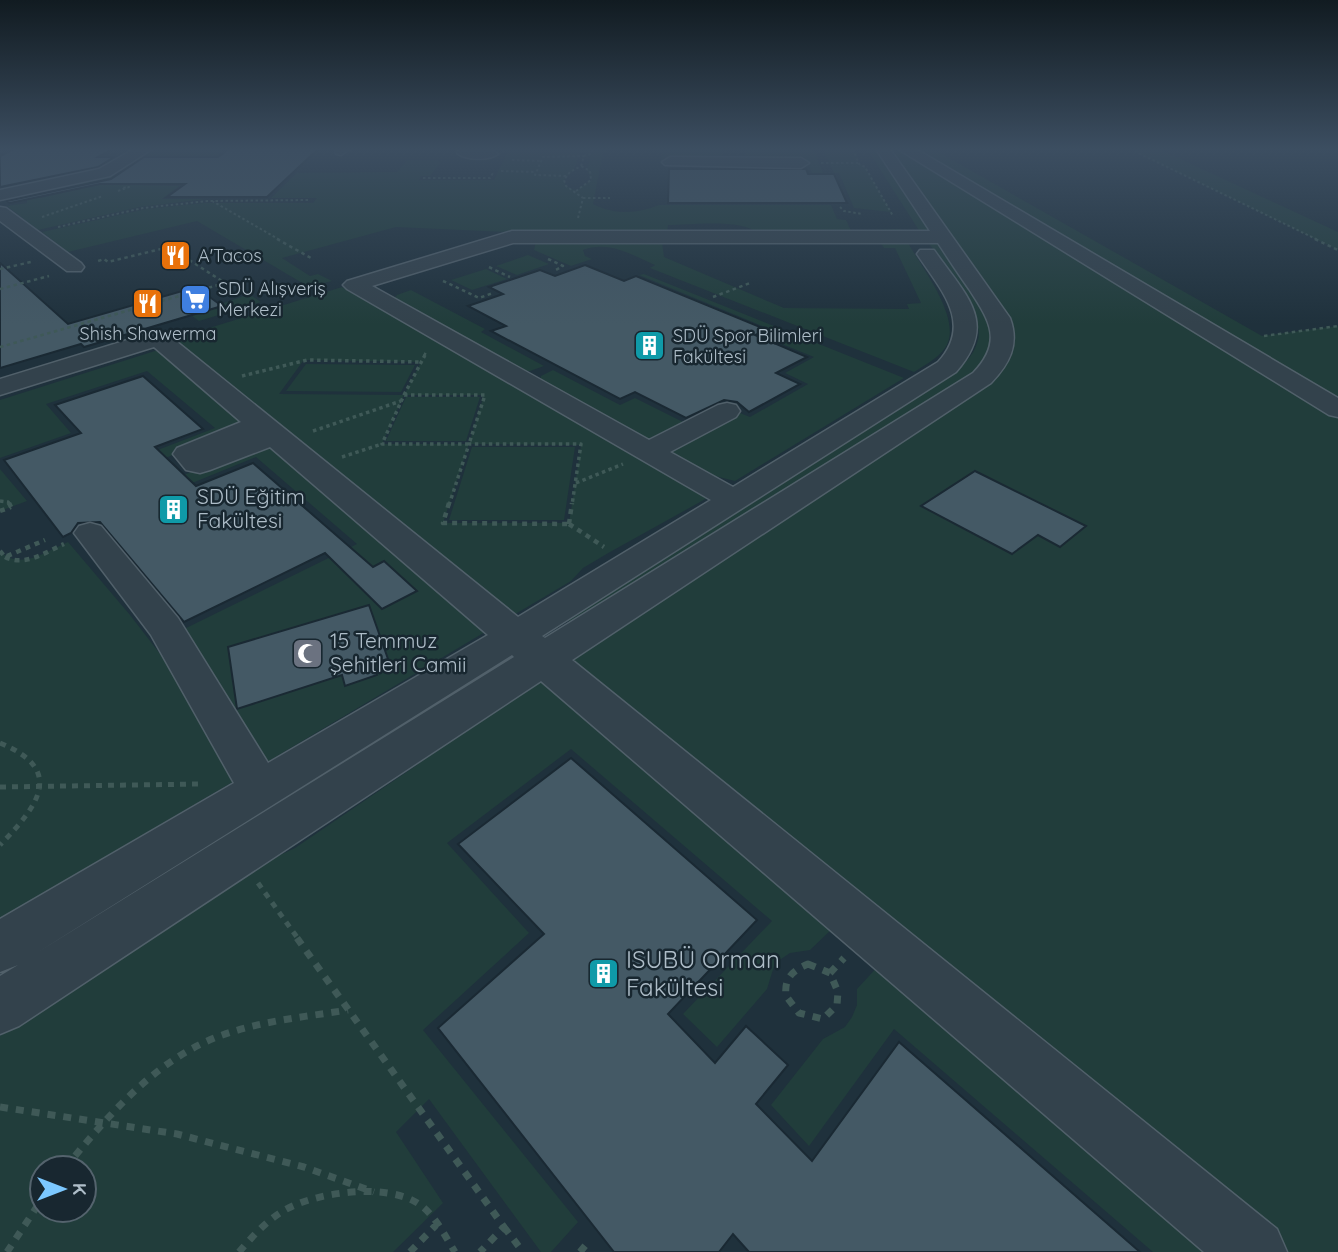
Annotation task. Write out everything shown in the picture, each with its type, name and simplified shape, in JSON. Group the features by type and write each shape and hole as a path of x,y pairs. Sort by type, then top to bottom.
{"street":[{"path":"0,1007 528,648 734,500 942,371 962,351 968,334 965,317 903,207"},
{"path":"1002,207 1338,409"},
{"path":"0,212 74,267"},
{"path":"0,947 261,790 528,648 969,387 991,369 1003,343 1001,323 919,232 512,237 354,285 638,457 734,500"},
{"path":"0,387 158,338 1254,1252"},
{"path":"638,457 727,411"},
{"path":"79,537 165,627 261,790"}],"path":[{"path":"52,228 148,207"},
{"path":"224,207 311,258"},
{"path":"579,213 580,207"},
{"path":"899,207 919,232"},
{"path":"1250,207 1338,250"},
{"path":"0,347 225,283 169,247 108,262"},
{"path":"542,257 563,266 554,271"},
{"path":"0,269 34,261"},
{"path":"487,266 510,277"},
{"path":"442,280 479,298 493,293"},
{"path":"713,298 750,283"},
{"path":"1225,341 1338,326"},
{"path":"382,444 427,351"},
{"path":"237,377 303,361 421,362"},
{"path":"404,395 485,395 443,523 569,524 610,552"},
{"path":"306,434 402,401"},
{"path":"336,459 382,444 581,444 569,524"},
{"path":"575,484 638,457"},
{"path":"0,501 8,502 11,507 0,511"},
{"path":"0,551 11,561 21,562 79,537"},
{"path":"5,556 46,540"},
{"path":"0,743 22,753 36,764 41,780 36,801 21,824 0,845"},
{"path":"0,787 201,784"},
{"path":"250,871 523,1252"},
{"path":"808,964 831,973 840,993 836,1010 830,1016 814,1020 805,1018 789,1006 785,987 792,971 808,964"},
{"path":"77,1154 152,1076 182,1054 215,1037 283,1020 348,1010"},
{"path":"0,1107 177,1134 304,1167 374,1192 398,1196 419,1204 455,1252"},
{"path":"239,1252 261,1228 283,1211 314,1200 374,1192"},
{"path":"8,1252 28,1221"},
{"path":"410,1252 436,1225"},
{"path":"480,1252 504,1227"},
{"path":"580,1252 590,1240"}],"green space":[{"path":"9,207 138,207 38,230"},
{"path":"600,207 617,212 634,212 651,207 832,207 837,219 846,220 851,231 900,229 902,232 759,234 751,229 729,224 668,225 667,232 506,232 396,227 282,258 310,276 318,274 332,281 309,287 197,221 68,252 42,232 146,209"},
{"path":"888,207 891,212 854,208"},
{"path":"904,207 917,207 933,231 920,232"},
{"path":"931,207 993,207 1338,417 1338,1252 1288,1252 564,661 990,382 1010,355 1013,340 1010,322"},
{"path":"1012,207 1036,207 1262,336 1338,326 1338,400"},
{"path":"1250,207 1285,207 1338,232 1338,250"},
{"path":"536,241 662,242 664,257 784,308 909,309 907,304 921,303 895,248 884,248 881,243 908,243 939,295 949,324 949,337 945,348 931,362 914,372 650,268 655,265 629,253 593,247 583,250 585,256 592,259 571,266 534,250"},
{"path":"928,242 942,244 979,296 990,318 993,335 990,348 971,376 572,623 563,616 947,379 970,357 978,340 975,317 961,290"},
{"path":"528,255 549,264 517,275 496,266"},
{"path":"486,269 507,279 472,290 451,280"},
{"path":"644,274 904,378 735,481 707,474 673,454 672,450 740,413 750,417 808,384 785,373 814,357 762,336 772,330 639,275"},
{"path":"342,287 709,497 583,568 571,581 512,616 174,339","holes":["307,360 421,362 404,395 279,394 303,361","404,395 484,395 469,444 382,444","469,444 581,445 569,523 443,523"]},
{"path":"411,290 485,329 481,332 544,366 523,371 393,300 397,295"},
{"path":"249,294 261,302 199,321 191,315"},
{"path":"158,350 249,425 150,464 142,456 215,428 147,371 46,404 71,433 0,458 0,400"},
{"path":"306,364 415,365 401,392 286,391"},
{"path":"553,370 620,405 635,398 683,422 646,440 540,381 541,376"},
{"path":"406,397 480,397 466,441 386,441"},
{"path":"267,442 485,632 262,765 180,631 357,544 256,457 175,490 166,482","holes":["384,562 417,591 382,609 351,579","369,605 387,658 373,663 376,676 345,686 342,675 237,708 228,647"]},
{"path":"472,447 575,447 564,520 449,520"},
{"path":"0,469 27,501 0,511"},
{"path":"68,542 164,659 236,780 0,919 0,551 8,557 24,560 42,555"},
{"path":"539,677 833,928 810,950 790,953 775,963 767,989 717,1047 683,1014 772,921 571,749 447,843 529,933 423,1030 578,1222 551,1252 541,1252 429,1099 396,1132 443,1203 393,1252 0,1252 0,1036 257,866 295,848 417,765 437,745"},
{"path":"882,962 1226,1252 1153,1252 894,1029 809,1146 771,1105 823,1039 845,1027 857,1005 857,989"}],"building":[{"path":"0,263 68,324 196,287 222,306 84,347 81,344 0,368"},
{"name":"SDÜ Spor Bilimleri Fakültesi","path":"585,265 624,281 636,276 767,330 755,335 807,357 776,373 800,384 749,412 737,402 724,400 686,418 635,392 620,399 491,331 506,326 468,306 503,294 489,287 540,270 555,276"},
{"name":"SDÜ Eğitim Fakültesi","path":"143,376 203,429 155,447 196,486 253,463 373,567 384,561 417,591 382,609 325,553 184,622 100,522 78,523 71,533 63,537 4,460 81,433 55,405"},
{"path":"975,471 1086,526 1060,547 1038,535 1012,554 921,506"},
{"name":"15 Temmuz Şehitleri Camii","path":"369,605 388,659 373,663 377,675 345,686 342,675 237,709 228,647"},
{"name":"ISUBÜ Orman Fakültesi","path":"571,758 757,920 668,1014 715,1063 746,1026 788,1065 756,1104 812,1161 899,1042 1140,1252 749,1252 733,1234 719,1252 614,1252 438,1028 544,934 458,844"}],"place":[{"name":"A'Tacos","path":"175,256"},
{"name":"SDÜ Alışveriş Merkezi","path":"195,299"},
{"name":"Shish Shawerma","path":"148,303"},
{"name":"SDÜ Spor Bilimleri Fakültesi","path":"650,346"},
{"name":"SDÜ Eğitim Fakültesi","path":"174,509"},
{"name":"15 Temmuz Şehitleri Camii","path":"307,653"},
{"name":"ISUBÜ Orman Fakültesi","path":"603,974"}]}
